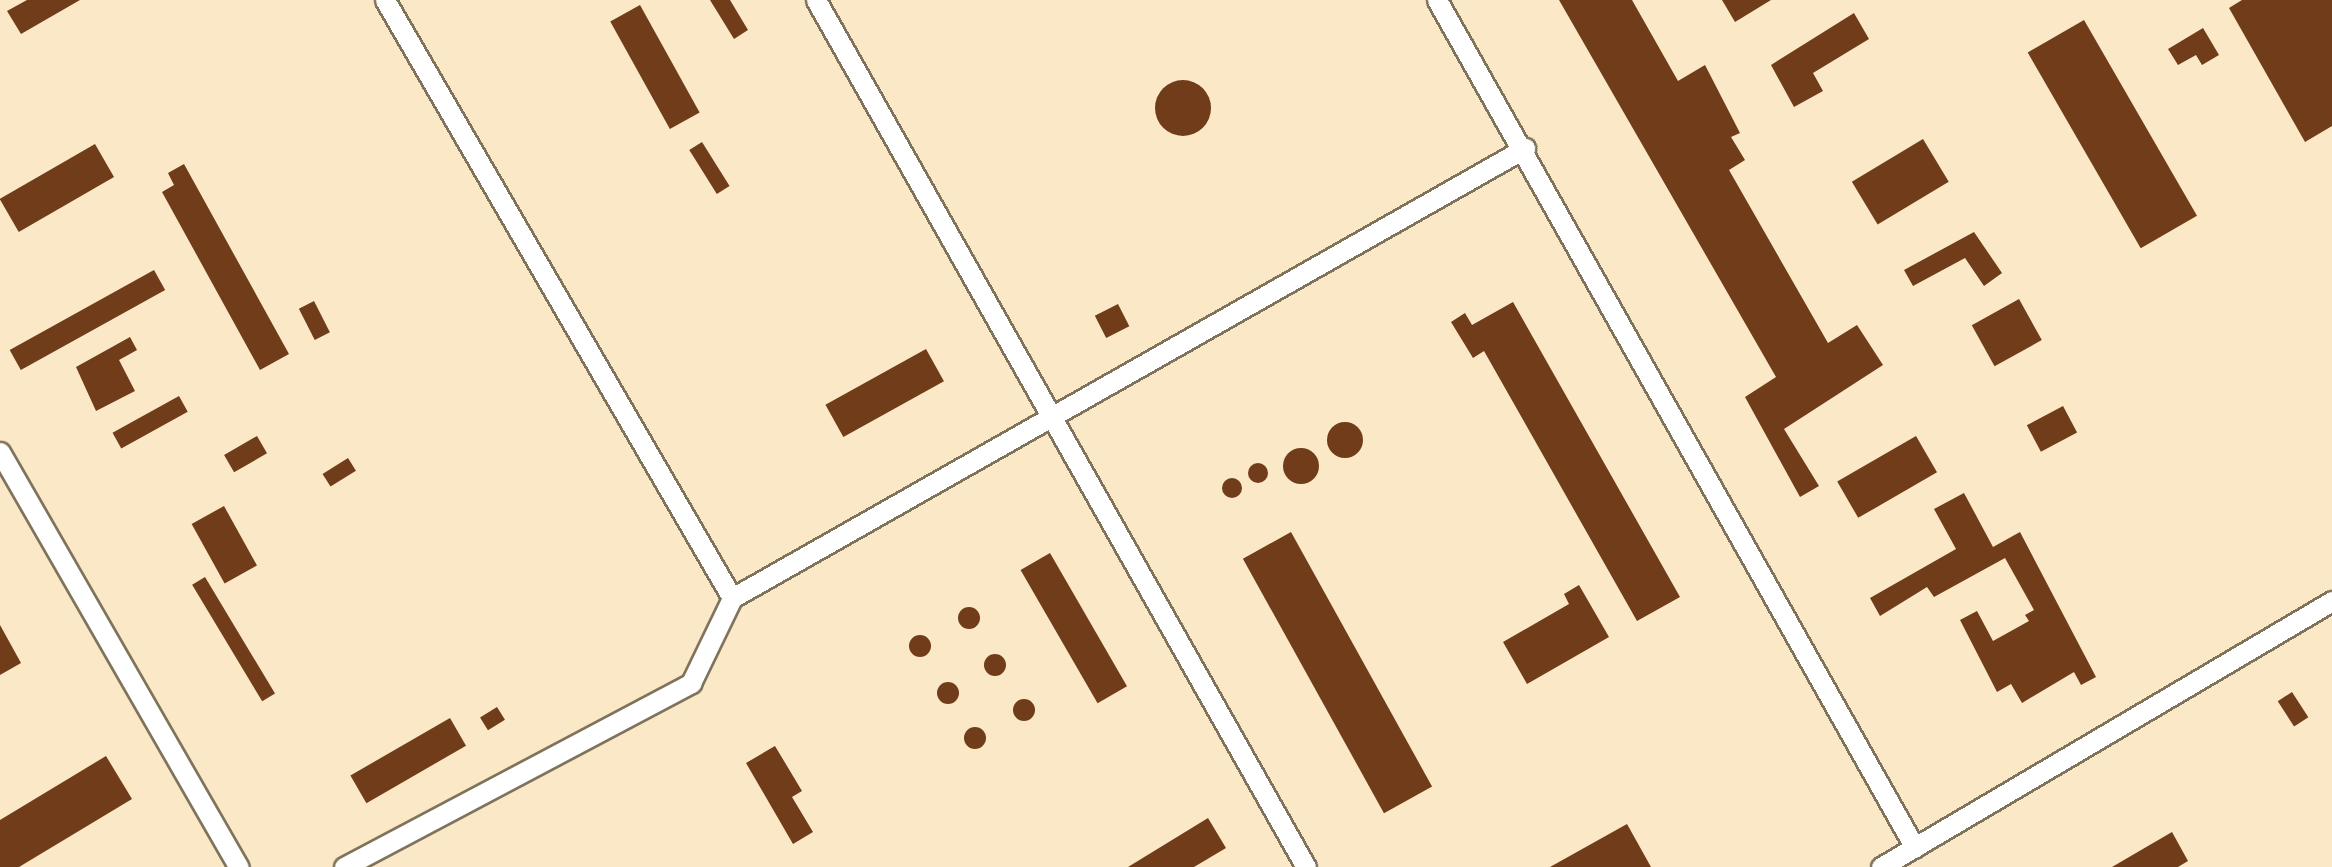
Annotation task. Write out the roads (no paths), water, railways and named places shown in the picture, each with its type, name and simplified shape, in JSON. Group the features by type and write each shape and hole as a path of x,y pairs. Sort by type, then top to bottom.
{"lane":[{"path":"385,0 732,598"},
{"path":"816,0 1054,416 1306,867"},
{"path":"1437,0 1525,148 1915,848"},
{"path":"344,867 691,683 732,598 1525,148"},
{"path":"0,452 239,867"},
{"path":"1881,867 2332,601"}]}
